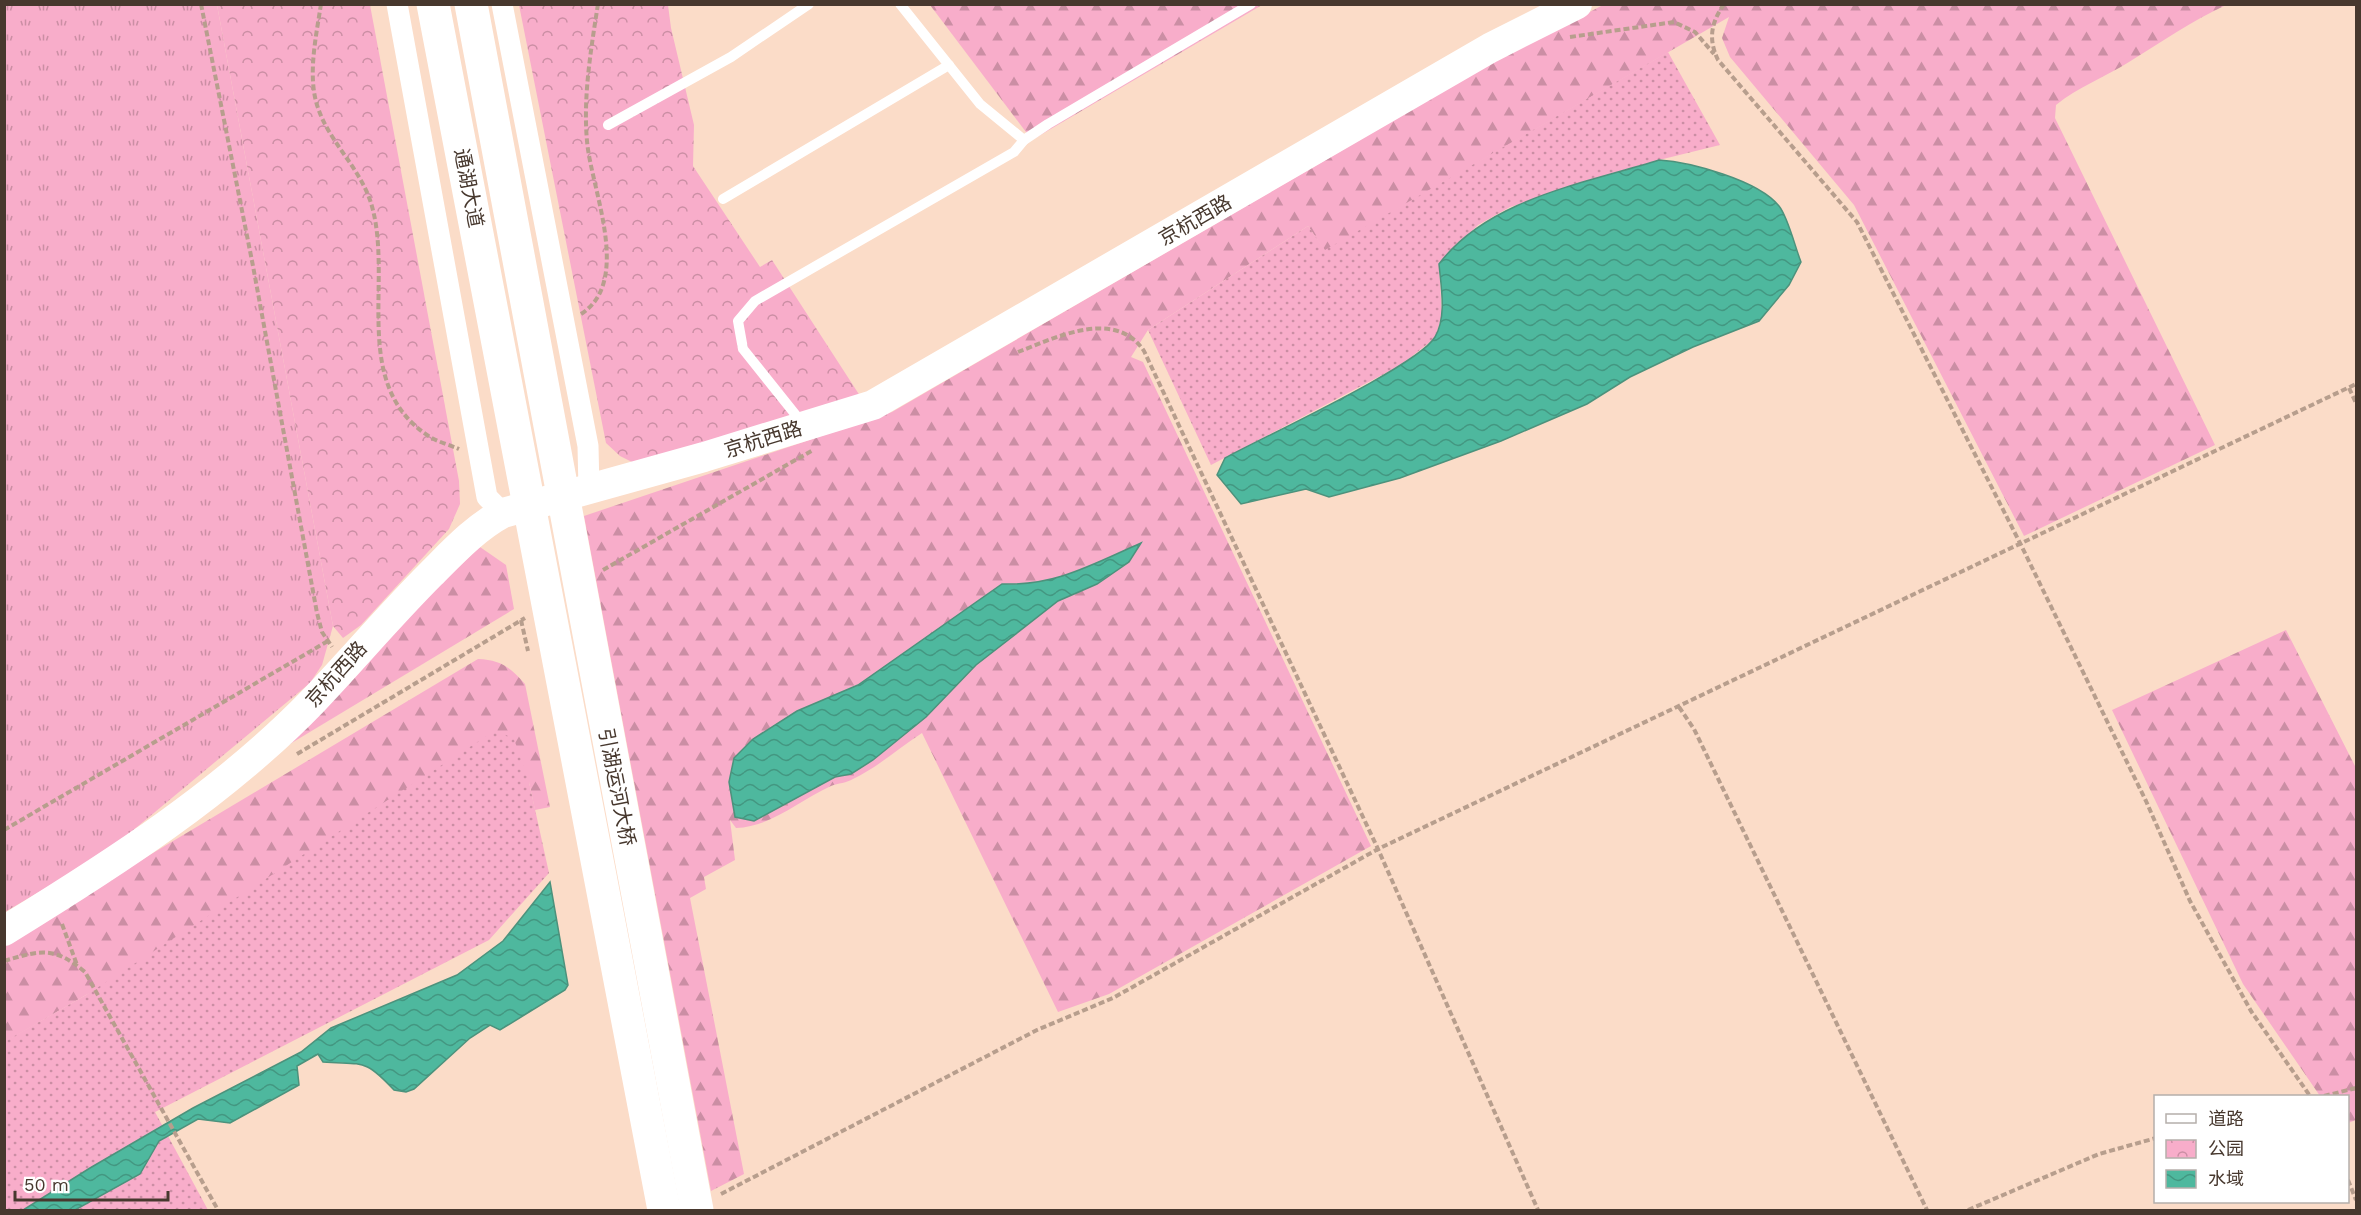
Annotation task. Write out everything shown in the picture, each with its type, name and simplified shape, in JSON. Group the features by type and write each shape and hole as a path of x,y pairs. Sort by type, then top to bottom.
{"main road":[{"name":"通湖大道","path":"434,4 521,368"},
{"name":"通湖大道","path":"471,4 521,368"},
{"name":"京杭西路","path":"4,931 122,858 189,808 270,742 313,701 344,666 486,522 503,513 589,490 811,437 873,405 1490,48 1577,4"},
{"name":"引湖运河大桥","path":"521,368 704,1205"},
{"name":"引湖运河大桥","path":"521,368 664,1210"}],"street":[{"path":"397,4 488,498 503,513"},
{"path":"502,4 588,446 589,490"}],"lane":[{"path":"608,125 731,57 809,4"},
{"path":"900,4 980,104 1024,140"},
{"path":"811,437 743,349 738,321 755,301 1014,152 1024,140 1251,4"},
{"path":"723,199 949,65"}],"path":[{"path":"201,4 254,266 317,613 328,641 344,666"},
{"path":"321,4 313,82 318,108 370,200 379,268 377,310 381,360 390,392 409,421 431,438 460,449"},
{"path":"575,317 589,308 597,298 608,258 587,142 587,108 598,4"},
{"path":"1718,60 1712,46 1711,29 1724,4"},
{"path":"1559,38 1674,22 1695,32 1857,222 2021,545 2146,801 2190,901 2251,1011 2309,1095"},
{"path":"1007,356 1051,339 1099,326 1135,337 1144,351 1378,849 1538,1210"},
{"path":"704,1205 1037,1030 1113,998 1378,849 2356,384"},
{"path":"2349,388 2356,403"},
{"path":"598,574 811,437"},
{"path":"296,754 531,614"},
{"path":"4,830 328,641"},
{"path":"1679,707 1694,729 1927,1210"},
{"path":"60,897 63,931 77,965"},
{"path":"4,961 36,951 66,956 85,972 218,1210"},
{"path":"2328,1095 2356,1088"},
{"path":"1968,1210 2099,1154 2154,1139"},
{"path":"2349,1182 2356,1200"}],"green space":[{"path":"5,5 217,5 333,626 322,665 310,683 107,852 5,912"},
{"path":"217,5 370,5 459,481 460,504 449,529 361,625 343,638 333,626"},
{"path":"519,5 668,5 671,28 694,125 693,166 760,267 772,260 862,399 640,466 620,456 606,443"},
{"path":"930,5 1262,5 1032,140"},
{"path":"1603,5 2226,5 2082,87 2056,105 2055,118 2215,445 2024,536 1854,205 1730,57 1722,38 1729,17 1325,251 1308,226 1148,330 1131,357 1143,362 1371,846 1109,994 1058,1012 922,733 862,774 819,792 774,818 736,828 730,820 735,860 704,877 706,889 690,898 744,1174 711,1191 584,516 892,412 1492,63"},
{"path":"1668,52 1720,145 1659,160 1510,207 1478,225 1439,264 1442,316 1435,338 1401,365 1211,465 1148,330 1308,226 1325,250"},
{"path":"480,547 506,565 514,609 265,759 408,614"},
{"path":"2286,630 2356,768 2356,1120 2349,1123 2349,1095 2319,1095 2243,984 2112,710"},
{"path":"478,659 493,661 505,666 525,684 550,807 535,810 529,782 86,995 5,1042 4,942"},
{"path":"496,730 514,739 529,782 549,873 489,940 155,1112 208,1210 5,1210 4,1042 86,995"}],"water":[{"path":"1659,160 1688,164 1723,174 1756,188 1779,206 1801,262 1789,285 1759,321 1693,347 1630,377 1587,404 1501,441 1400,478 1329,497 1306,489 1241,504 1217,475 1225,458 1371,382 1423,350 1435,337 1441,320 1439,264 1459,242 1483,224 1510,209 1569,186"},
{"path":"1141,543 1129,562 1097,584 1058,601 976,665 926,717 873,760 851,774 835,777 754,821 735,817 729,782 734,758 753,739 797,711 858,685 1002,584 1040,581 1074,572"},
{"path":"550,882 568,985 565,990 500,1030 490,1025 470,1038 414,1089 406,1092 394,1090 376,1073 363,1065 323,1062 318,1054 297,1066 299,1085 230,1123 198,1119 159,1141 140,1174 75,1210 23,1210 193,1108 301,1052 331,1028 457,975 503,941"}]}
